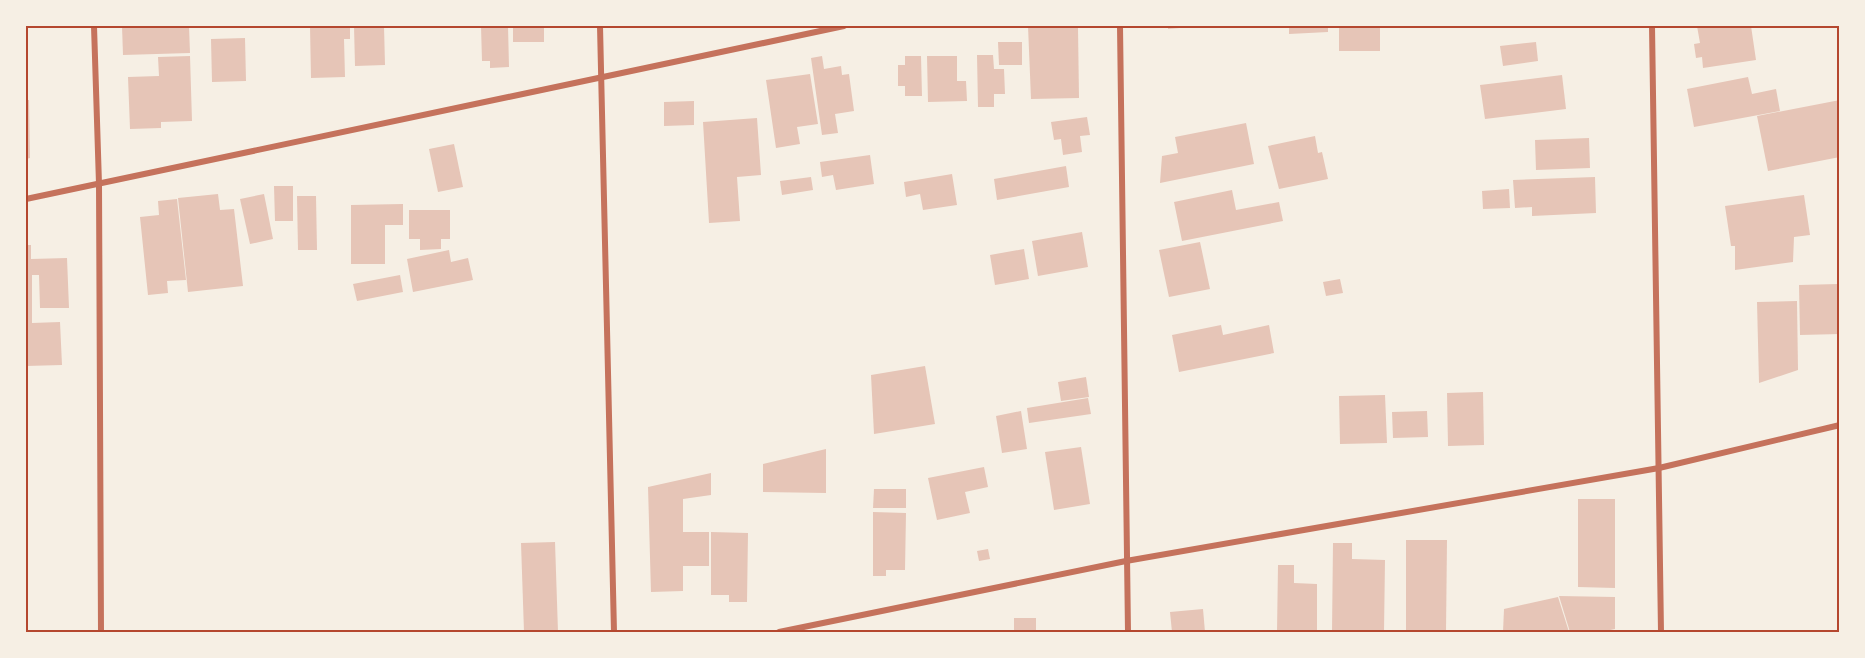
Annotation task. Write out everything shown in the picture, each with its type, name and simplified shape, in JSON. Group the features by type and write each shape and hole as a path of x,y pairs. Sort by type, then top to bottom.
{"street":[{"path":"94,26 99,184 101,633"},
{"path":"600,26 614,633"},
{"path":"26,200 844,26"},
{"path":"1120,26 1128,633"},
{"path":"1652,26 1661,633"},
{"path":"779,633 1126,561 1659,468 1839,425"}],"building":[{"path":"122,26 189,26 190,53 123,55"},
{"path":"310,26 350,27 350,39 344,39 345,77 311,78"},
{"path":"354,26 384,26 385,65 355,66"},
{"path":"481,26 508,26 509,67 490,68 490,61 482,61"},
{"path":"513,26 544,26 544,42 513,42"},
{"path":"1028,26 1078,28 1079,98 1031,99"},
{"path":"1168,26 1192,26 1192,27 1168,29"},
{"path":"1289,26 1328,26 1328,32 1289,34"},
{"path":"1339,26 1380,26 1380,51 1339,51"},
{"path":"1697,26 1751,26 1756,60 1703,68 1702,57 1696,58 1694,44 1700,43"},
{"path":"245,38 246,81 212,82 211,39"},
{"path":"998,42 1022,42 1022,65 999,65"},
{"path":"1536,42 1538,61 1503,66 1500,46"},
{"path":"977,55 993,55 994,69 1004,69 1005,94 994,94 994,107 978,107"},
{"path":"190,56 192,121 161,122 161,128 130,129 128,77 159,76 158,57"},
{"path":"822,56 824,69 841,66 842,75 849,74 854,111 835,114 838,133 822,135 811,58"},
{"path":"905,56 921,56 922,96 905,96 905,86 898,86 898,65 905,65"},
{"path":"927,56 957,56 957,81 966,81 967,101 928,102"},
{"path":"810,74 818,124 797,127 800,144 776,148 766,80"},
{"path":"1562,75 1566,109 1485,119 1480,85"},
{"path":"1748,77 1752,94 1776,89 1780,111 1694,127 1687,89"},
{"path":"26,100 29,100 30,158 26,159"},
{"path":"1840,100 1840,157 1768,171 1757,116"},
{"path":"694,101 694,125 664,126 664,102"},
{"path":"1087,117 1090,135 1080,136 1082,152 1063,155 1061,139 1054,140 1051,122"},
{"path":"757,118 761,175 737,177 740,221 709,223 703,122"},
{"path":"1246,123 1254,164 1160,183 1162,156 1178,153 1175,137"},
{"path":"1315,136 1318,153 1322,152 1328,179 1279,189 1268,146"},
{"path":"1589,138 1590,168 1536,170 1535,140"},
{"path":"454,144 463,187 438,192 429,149"},
{"path":"870,155 874,184 836,190 833,175 822,177 820,162"},
{"path":"1066,166 1069,187 997,200 994,179"},
{"path":"952,174 957,205 923,210 920,194 906,197 904,182"},
{"path":"811,177 813,190 782,195 780,181"},
{"path":"1595,177 1596,213 1532,216 1532,207 1515,208 1513,180"},
{"path":"274,186 293,186 293,221 275,221"},
{"path":"1509,189 1510,208 1483,209 1482,191"},
{"path":"1232,190 1236,210 1279,202 1283,221 1182,241 1174,202"},
{"path":"218,194 220,210 234,209 243,286 188,292 178,198"},
{"path":"264,194 273,239 250,244 240,199"},
{"path":"1804,195 1810,235 1794,237 1793,262 1735,270 1735,246 1731,246 1725,206"},
{"path":"297,196 316,196 317,250 298,250"},
{"path":"177,199 186,280 167,281 168,293 148,295 140,217 159,215 158,201"},
{"path":"403,204 403,225 385,225 385,264 351,264 351,205"},
{"path":"409,210 450,210 450,239 441,239 441,249 420,250 420,239 409,239"},
{"path":"1082,232 1088,267 1038,276 1032,241"},
{"path":"1200,242 1210,289 1169,297 1159,250"},
{"path":"26,245 31,245 31,259 67,258 69,308 40,308 39,275 32,275 32,323 60,322 62,365 26,366"},
{"path":"1024,249 1029,279 995,285 990,255"},
{"path":"449,250 451,262 468,258 473,280 413,292 407,259"},
{"path":"400,275 403,292 357,301 353,284"},
{"path":"1340,279 1343,293 1326,296 1323,282"},
{"path":"1838,284 1840,334 1800,335 1799,285"},
{"path":"1797,301 1798,370 1759,383 1757,302"},
{"path":"1221,325 1223,335 1269,325 1274,353 1179,372 1172,335"},
{"path":"925,366 935,424 874,434 871,375"},
{"path":"1086,377 1089,397 1061,401 1058,382"},
{"path":"1483,392 1484,445 1448,446 1447,393"},
{"path":"1385,395 1387,443 1340,444 1339,396"},
{"path":"1088,398 1091,414 1029,423 1027,408"},
{"path":"1021,411 1027,449 1002,453 996,416"},
{"path":"1427,411 1428,437 1393,438 1392,412"},
{"path":"1081,447 1090,504 1054,510 1045,452"},
{"path":"826,449 826,493 763,492 763,464"},
{"path":"984,467 988,487 965,492 970,513 937,520 928,478"},
{"path":"711,473 711,495 683,499 683,532 709,532 709,566 683,566 683,591 651,592 648,487"},
{"path":"874,489 906,489 906,508 873,508"},
{"path":"1578,499 1615,499 1615,588 1578,587"},
{"path":"873,512 906,513 905,570 886,570 886,576 873,576"},
{"path":"711,532 748,533 747,602 729,602 729,595 711,595"},
{"path":"1406,540 1447,540 1446,632 1406,632"},
{"path":"555,542 558,632 524,632 521,543"},
{"path":"1333,543 1352,543 1352,559 1385,560 1384,632 1332,632"},
{"path":"988,549 990,559 979,561 977,551"},
{"path":"1278,565 1294,565 1294,583 1317,584 1317,632 1277,632"},
{"path":"1559,596 1615,597 1615,629 1601,632 1570,632"},
{"path":"1558,597 1569,632 1503,632 1504,609"},
{"path":"1203,609 1205,632 1172,632 1170,612"},
{"path":"1014,618 1036,618 1036,632 1014,632"}]}
